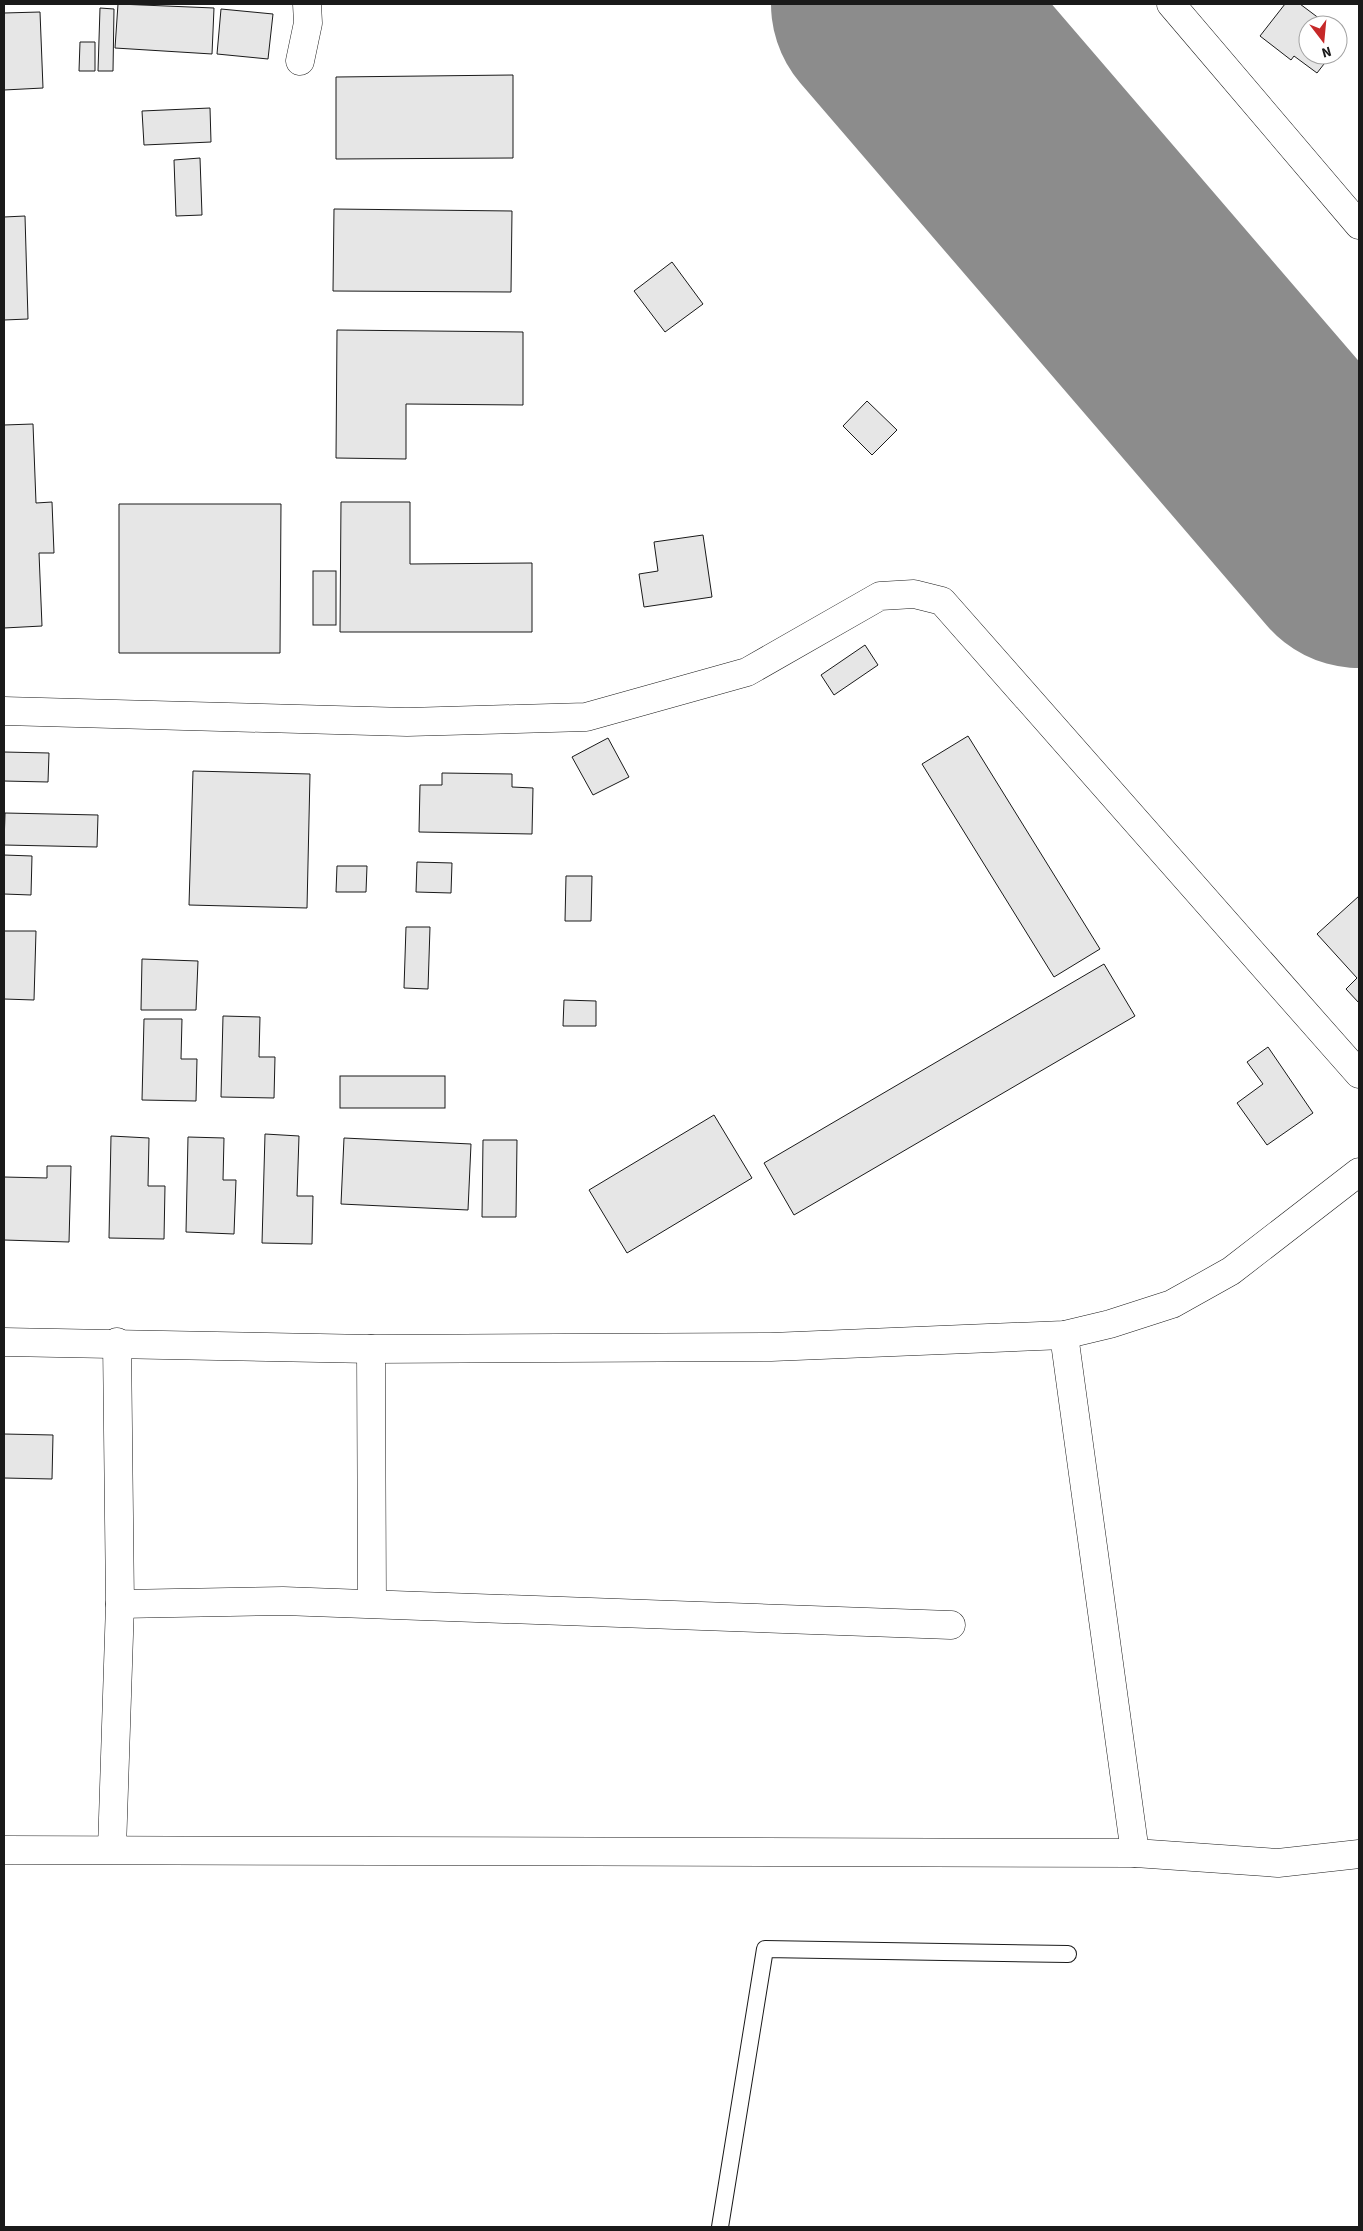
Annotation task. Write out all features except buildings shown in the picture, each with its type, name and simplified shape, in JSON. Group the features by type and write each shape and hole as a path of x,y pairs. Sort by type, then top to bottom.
{"street":[{"path":"300,61 308,23 307,4"},
{"path":"1171,4 1359,224"},
{"path":"4,711 407,722 586,717 747,672 880,596 914,594 942,601 1359,1074"},
{"path":"4,1342 117,1342 371,1349 771,1347 1064,1336 1110,1324 1172,1304 1232,1271 1359,1172"},
{"path":"1064,1336 1135,1853"},
{"path":"112,1849 120,1604 117,1342"},
{"path":"371,1349 372,1603"},
{"path":"120,1604 283,1601 372,1603 950,1625"},
{"path":"4,1850 1135,1853 1278,1863 1359,1854"}],"lane":[{"path":"720,2227 765,1949 1068,1954"}],"runway":[{"path":"892,4 1359,547"}]}
